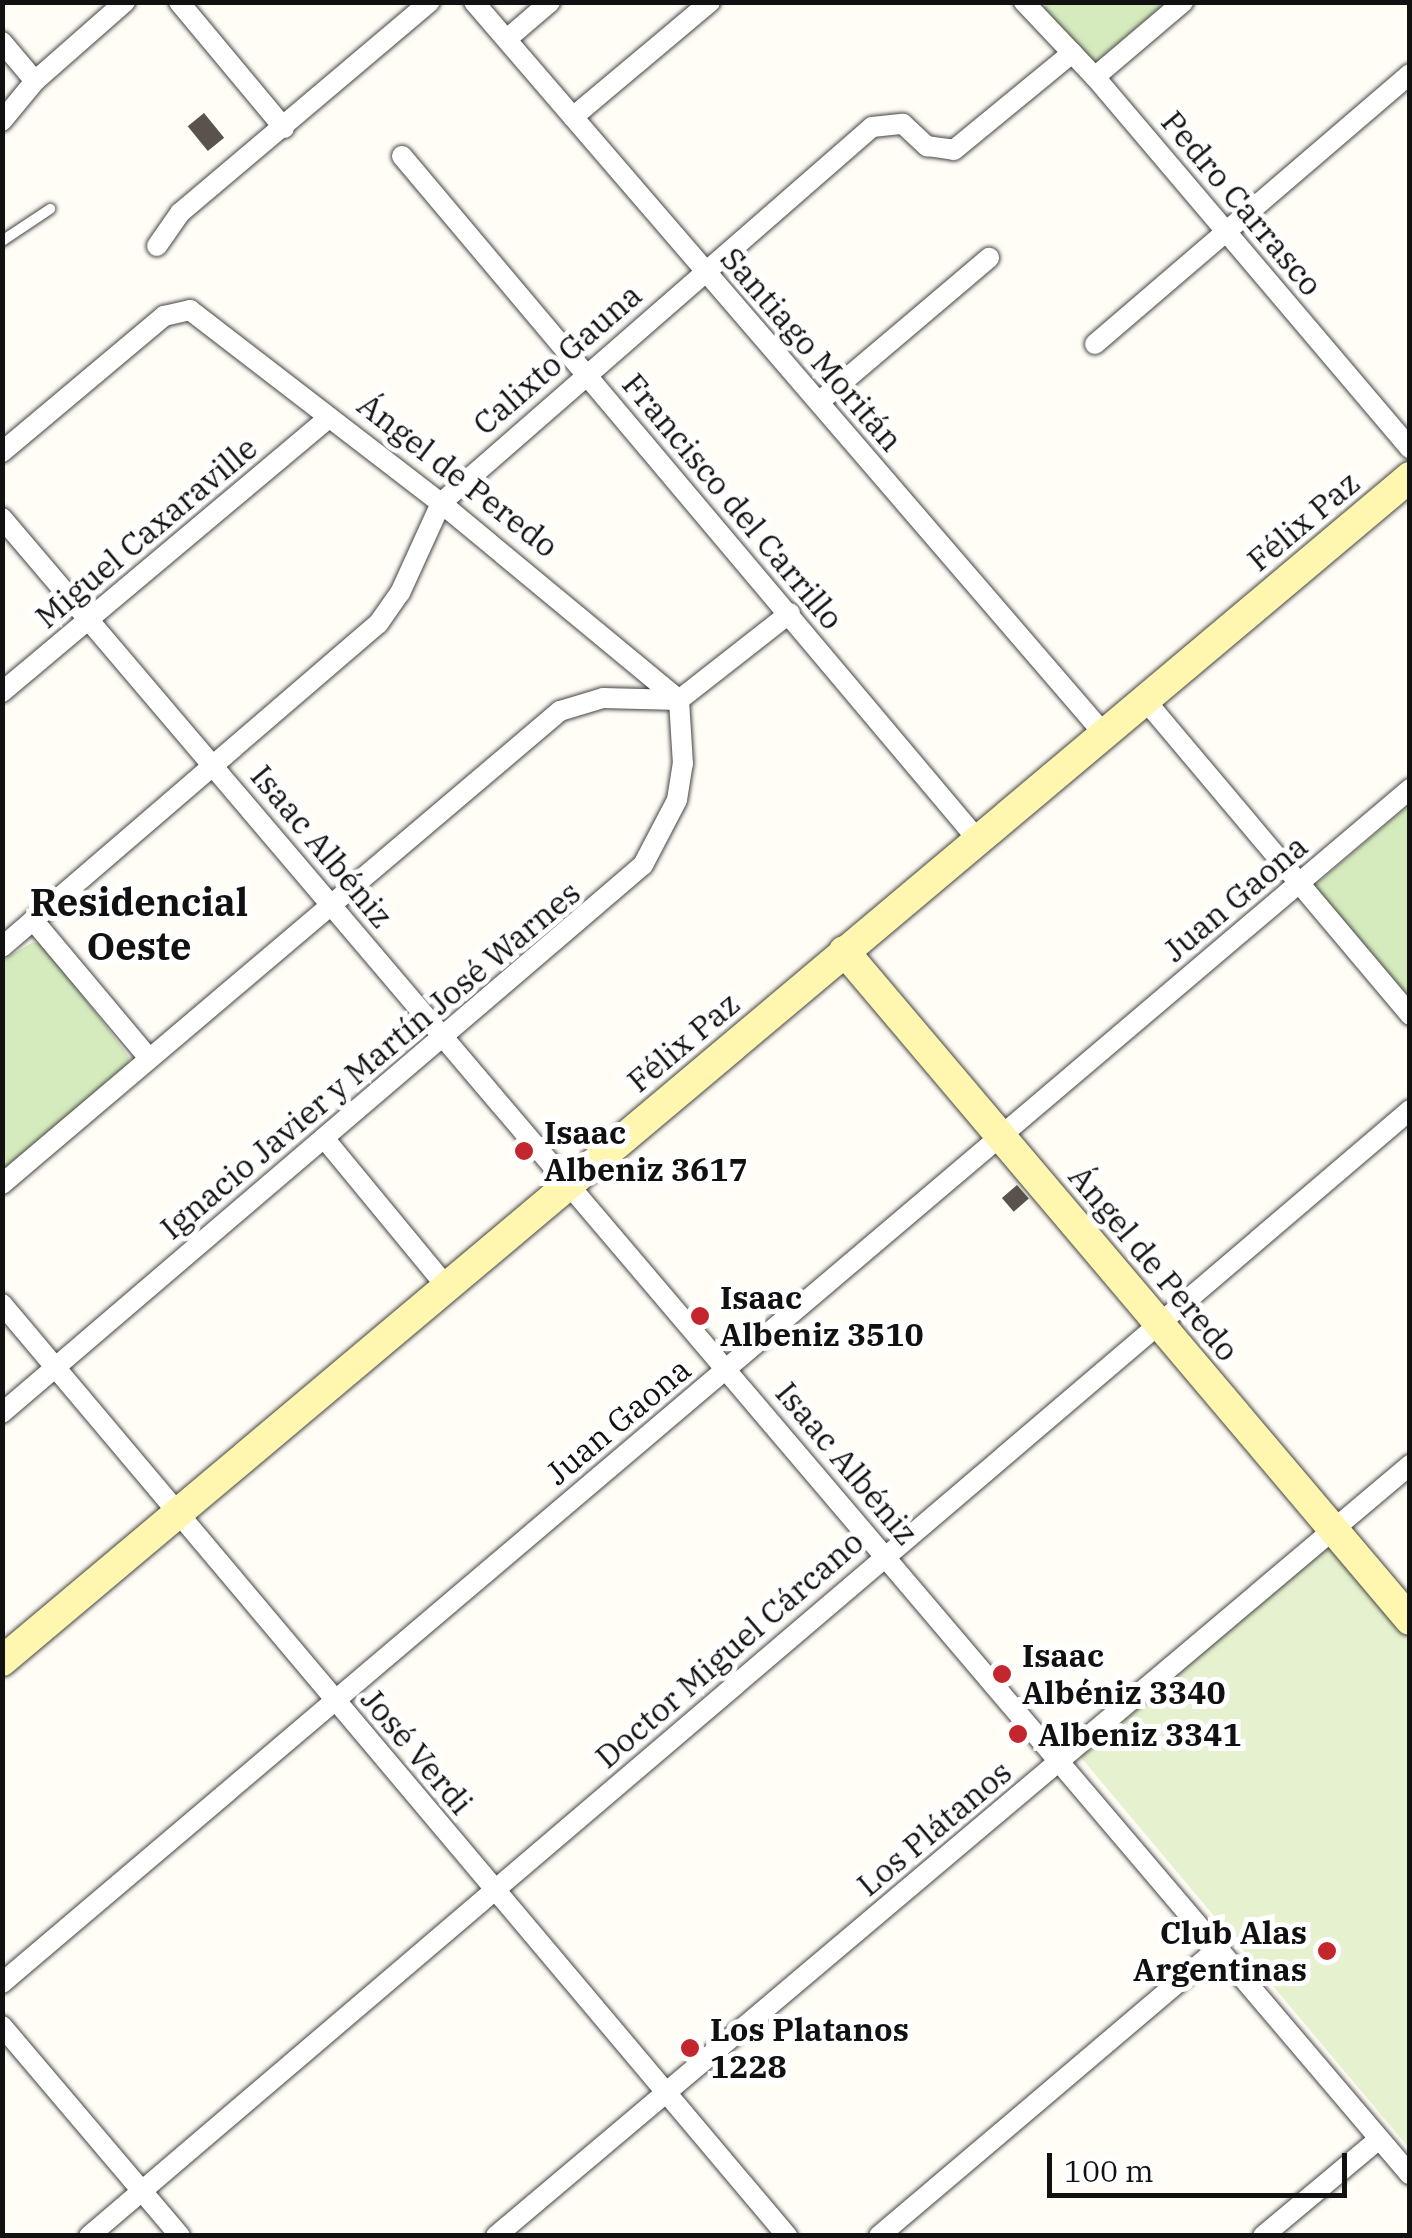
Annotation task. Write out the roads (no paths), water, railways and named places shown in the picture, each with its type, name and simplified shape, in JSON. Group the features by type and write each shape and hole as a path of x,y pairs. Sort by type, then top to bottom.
{"main road":[{"name":"Félix Paz","path":"2,1661 1408,481"},
{"name":"Ángel de Peredo","path":"844,952 1410,1620"}],"street":[{"path":"2,121 35,81 125,2"},
{"path":"178,2 284,128"},
{"path":"158,246 180,213 430,2"},
{"name":"Santiago Moritán","path":"474,2 1104,734"},
{"path":"507,40 550,2"},
{"path":"574,117 710,2"},
{"name":"Pedro Carrasco","path":"1024,2 1095,77 1410,448"},
{"path":"1095,77 1183,2"},
{"path":"2,42 35,81"},
{"name":"Calixto Gauna","path":"2,947 378,624 400,594 441,502 584,372 872,128 903,124 927,146 954,150 1072,52"},
{"path":"1094,344 1410,74"},
{"name":"Francisco del Carrillo","path":"402,156 978,840"},
{"path":"818,402 989,258"},
{"name":"Ángel de Peredo","path":"2,452 164,316 190,310 441,502 679,700"},
{"name":"Miguel Caxaraville","path":"2,692 329,418"},
{"name":"Isaac Albéniz","path":"2,518 1061,1760 1410,2176"},
{"path":"2,1184 560,711 603,698 679,700 790,613"},
{"name":"Ignacio Javier y Martín José Warnes","path":"2,1413 643,865 676,800 683,764 679,700"},
{"path":"1144,700 1410,1015"},
{"name":"Juan Gaona","path":"2,1984 1410,789"},
{"path":"33,920 148,1058"},
{"name":"Doctor Miguel Cárcano","path":"89,2236 1410,1110"},
{"path":"324,1138 447,1287"},
{"name":"José Verdi","path":"2,1304 787,2236"},
{"name":"Los Plátanos","path":"496,2236 1410,1465"},
{"path":"879,2236 1219,1948"},
{"path":"2,2026 180,2236"},
{"path":"1263,2236 1379,2139"}],"lane":[{"path":"2,241 50,209"}],"place":[{"name":"Isaac Albeniz 3617","path":"524,1151"},
{"name":"Isaac Albeniz 3510","path":"700,1316"},
{"name":"Isaac Albéniz 3340","path":"1002,1674"},
{"name":"Albeniz 3341","path":"1018,1734"},
{"name":"Club Alas Argentinas","path":"1327,1951"},
{"name":"Los Platanos 1228","path":"690,2048"}],"district":[{"name":"Residencial Oeste","path":"139,924"}]}
